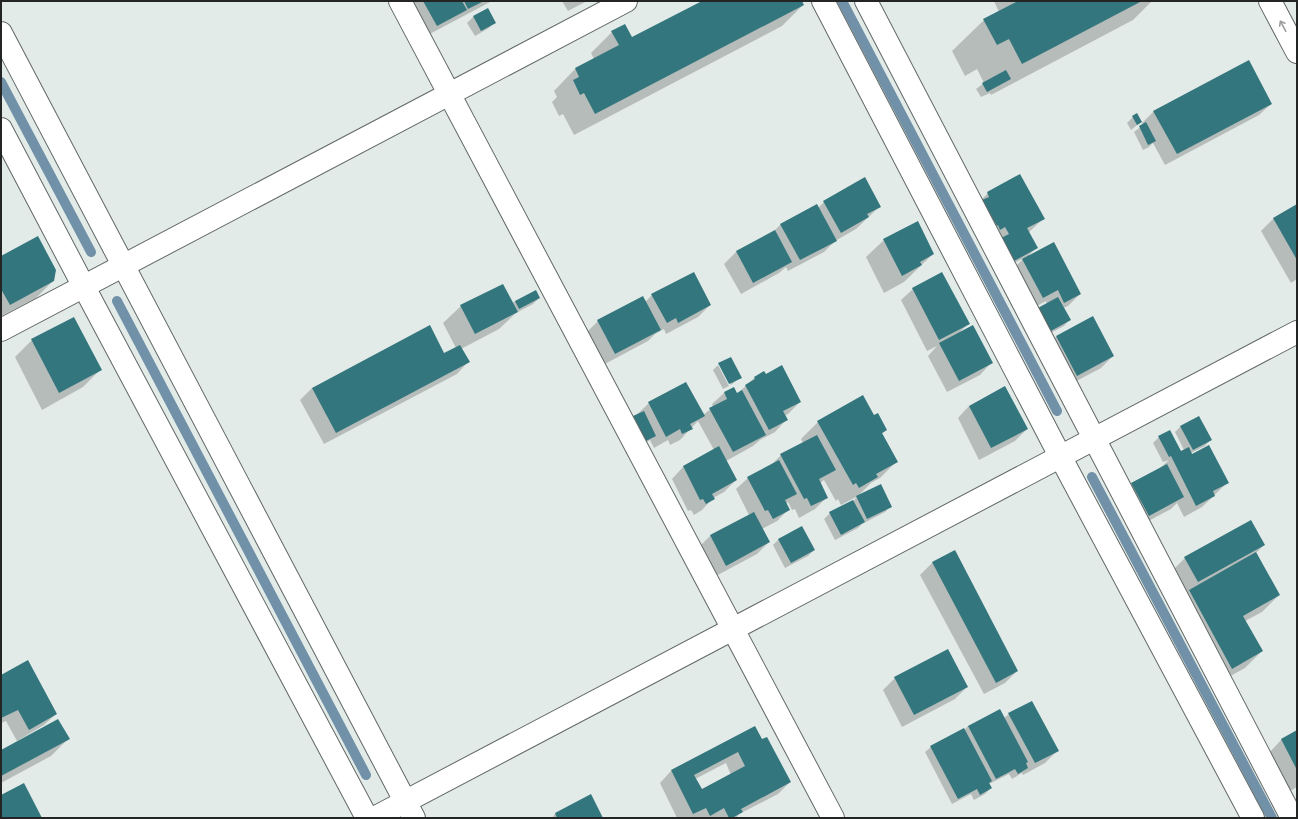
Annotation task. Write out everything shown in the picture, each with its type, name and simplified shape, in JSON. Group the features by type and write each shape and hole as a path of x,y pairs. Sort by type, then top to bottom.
{"street":[{"path":"400,1 833,818"},
{"path":"1,330 626,1"},
{"path":"823,1 1060,456 1252,818"},
{"path":"866,1 1292,818"},
{"path":"1270,1 1297,52"},
{"path":"1,33 410,810"},
{"path":"1,129 367,818"},
{"path":"374,818 410,810 732,629 1297,332"}],"building":[{"path":"423,1 462,1 467,10 437,26"},
{"path":"464,1 484,1 468,9"},
{"path":"702,1 802,1 804,5 595,114 584,93 580,95 573,80 579,77 575,68 619,45 611,31 625,24 632,37"},
{"path":"1018,1 1142,1 1022,64 1009,39 997,45 983,19"},
{"path":"488,8 496,23 481,31 473,16"},
{"path":"1249,60 1272,104 1177,154 1153,111"},
{"path":"1006,70 1011,79 987,92 982,83"},
{"path":"1137,113 1142,122 1137,125 1132,116"},
{"path":"1146,122 1156,141 1148,145 1139,126"},
{"path":"1020,174 1045,219 1027,228 1038,248 1014,261 1001,238 1009,234 1005,227 1000,230 982,200 989,197 987,192"},
{"path":"865,177 881,207 867,214 869,217 841,233 823,201"},
{"path":"817,204 837,241 800,260 780,224"},
{"path":"1297,204 1297,260 1273,218"},
{"path":"918,221 934,254 920,262 922,265 902,276 883,239"},
{"path":"775,230 792,262 753,283 736,251"},
{"path":"38,236 56,270 54,281 10,305 1,289 1,256"},
{"path":"1054,242 1081,294 1064,303 1058,290 1043,298 1022,259"},
{"path":"694,272 711,305 678,323 676,318 667,323 651,294"},
{"path":"942,272 970,324 939,340 912,288"},
{"path":"503,284 518,312 475,334 460,305"},
{"path":"536,290 540,298 519,309 515,301"},
{"path":"643,296 661,330 615,354 597,320"},
{"path":"1058,297 1071,320 1049,332 1036,309"},
{"path":"1093,316 1114,356 1077,376 1056,336"},
{"path":"74,317 102,370 59,393 31,339"},
{"path":"430,325 444,353 460,345 470,362 336,433 312,388"},
{"path":"973,325 993,363 959,381 939,343"},
{"path":"731,357 742,378 729,384 718,363"},
{"path":"782,365 801,402 783,411 788,420 769,430 745,385 764,371 766,374"},
{"path":"686,382 705,416 690,424 693,429 682,434 680,429 666,437 648,402"},
{"path":"1005,386 1028,429 991,448 969,406"},
{"path":"734,387 737,393 742,390 766,435 733,452 709,408 727,399 724,392"},
{"path":"863,395 874,415 878,413 887,430 882,433 898,462 876,474 878,477 859,488 856,483 853,485 817,421"},
{"path":"644,411 656,436 646,441 633,416"},
{"path":"1199,416 1212,440 1193,450 1180,426"},
{"path":"1170,430 1181,451 1189,447 1192,454 1209,445 1229,483 1213,491 1215,496 1196,506 1171,456 1169,457 1158,436"},
{"path":"817,435 836,470 819,479 828,498 811,506 807,498 804,499 780,454"},
{"path":"719,446 737,480 712,494 715,499 706,504 703,499 700,500 683,466"},
{"path":"779,460 797,494 785,500 790,510 773,519 768,510 765,511 747,477"},
{"path":"1167,464 1184,497 1149,516 1131,483"},
{"path":"881,484 892,507 867,519 856,496"},
{"path":"853,500 865,522 841,535 829,512"},
{"path":"754,512 770,542 726,566 710,535"},
{"path":"1251,520 1265,545 1198,582 1184,557"},
{"path":"802,526 815,550 791,563 778,539"},
{"path":"955,550 1018,671 996,683 932,562"},
{"path":"1256,552 1280,595 1243,616 1263,651 1232,669 1189,590"},
{"path":"948,649 968,687 914,715 894,677"},
{"path":"28,660 57,714 29,730 18,710 1,718 1,675"},
{"path":"1032,701 1059,751 1035,763 1008,713"},
{"path":"1000,709 1028,762 1026,763 1028,768 1018,774 1015,769 996,779 968,726"},
{"path":"58,719 70,739 1,776 1,750"},
{"path":"755,726 762,739 767,737 791,782 741,809 743,812 729,818 724,808 710,816 706,808 693,814 671,770","holes":["738,752 745,766 702,789 694,775"]},
{"path":"964,728 992,781 989,783 992,788 980,795 977,789 958,799 930,746"},
{"path":"1297,730 1297,770 1281,739"},
{"path":"24,783 42,818 1,818 1,795"},
{"path":"591,794 603,818 557,818 555,813"}],"waterway":[{"path":"842,1 1057,411"},
{"path":"1,82 91,252"},
{"path":"117,301 366,775"},
{"path":"1092,477 1272,818"}]}
